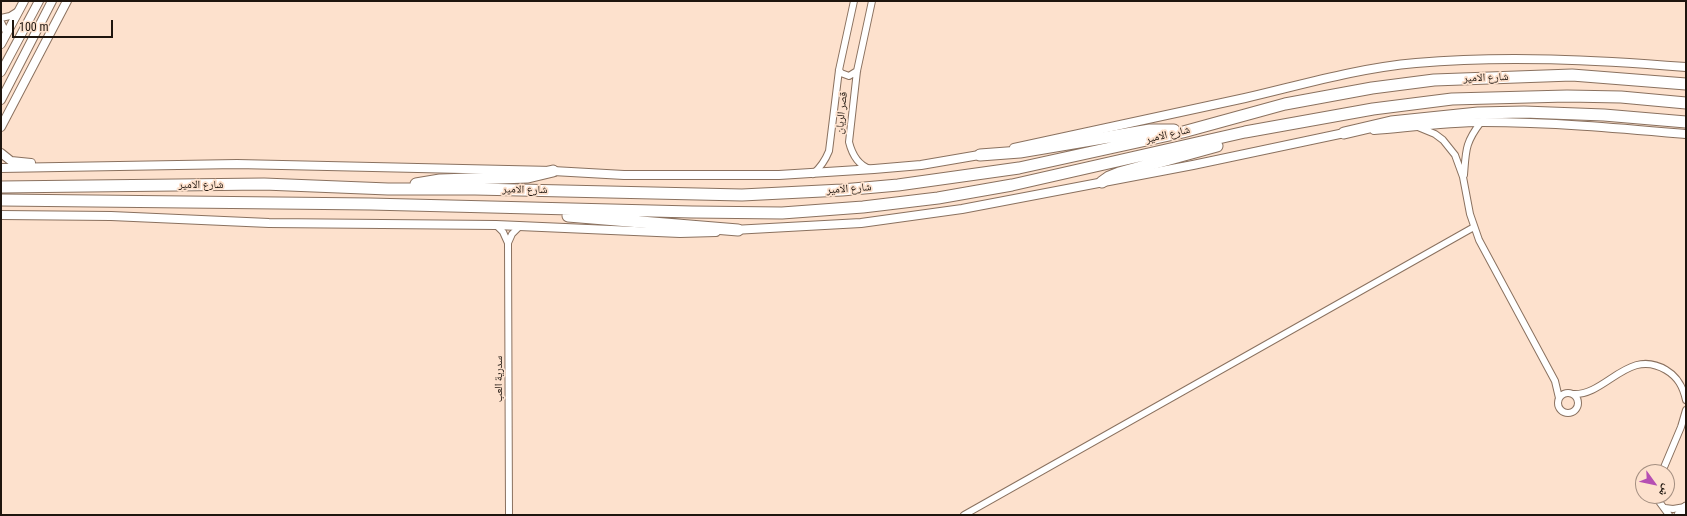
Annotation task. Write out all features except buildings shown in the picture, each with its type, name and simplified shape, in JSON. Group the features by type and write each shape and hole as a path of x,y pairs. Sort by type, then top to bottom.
{"highway":[{"name":"شارع الامير","path":"1,187 264,184 388,189 475,189 742,195 842,190 898,185 1019,168 1182,132 1285,104 1372,88 1434,80 1572,75 1686,84"},
{"name":"شارع الامير","path":"1,200 370,204 782,213 863,207 938,198 1012,185 1245,132 1373,109 1452,99 1567,96 1621,97 1686,103"},
{"path":"1344,133 1390,122 1478,113 1524,112 1604,115 1686,122"},
{"path":"980,155 1020,152 1158,129 1182,132"},
{"path":"1102,182 1119,173 1224,144 1245,132"},
{"path":"388,189 440,180 528,177 554,171"},
{"path":"518,208 558,215 738,230"}],"main road":[{"path":"1,44 24,1"},
{"path":"1,72 38,1"},
{"path":"1,100 52,1"},
{"path":"1,125 67,1"},
{"name":"شارع الامير","path":"1,168 237,164 554,171 624,175 813,174 921,165 980,155 1162,117 1362,71 1416,63 1528,58 1623,62 1686,67"},
{"path":"1,216 111,216 269,223 496,225 680,233 861,223 1010,201 1193,165 1344,133 1481,122 1584,124 1686,134"},
{"path":"1,152 7,158 16,162 48,164 62,168"},
{"path":"1679,515 1686,507"}],"street":[{"name":"قصر الريان","path":"813,174 825,161 828,151 839,70 854,1"},
{"name":"قصر الريان","path":"872,1 856,71 849,142 852,152 857,160 864,167 874,170"},
{"path":"1,18 10,16 18,11"},
{"path":"1,22 7,34"},
{"name":"قصر الريان","path":"839,70 845,75 849,76 856,71"},
{"path":"1481,122 1470,137 1466,146 1464,177 1470,214 1487,257 1555,381 1559,398 1559,408 1565,413 1570,414 1575,411 1579,403 1588,392 1632,366 1651,364 1662,367 1679,381 1684,391 1686,400"},
{"path":"1417,127 1431,132 1443,140 1455,155 1464,177"},
{"path":"496,225 503,232 508,243"},
{"path":"508,243 512,234 520,226"},
{"path":"964,515 1474,227"},
{"name":"سدرية العب","path":"508,243 509,515"},
{"path":"1555,381 1571,394 1576,396 1579,403"},
{"path":"1559,398 1562,395 1588,392"},
{"path":"1665,464 1681,427 1686,410"},
{"path":"1662,504 1669,515"},
{"path":"1665,508 1673,509 1686,507"}]}
